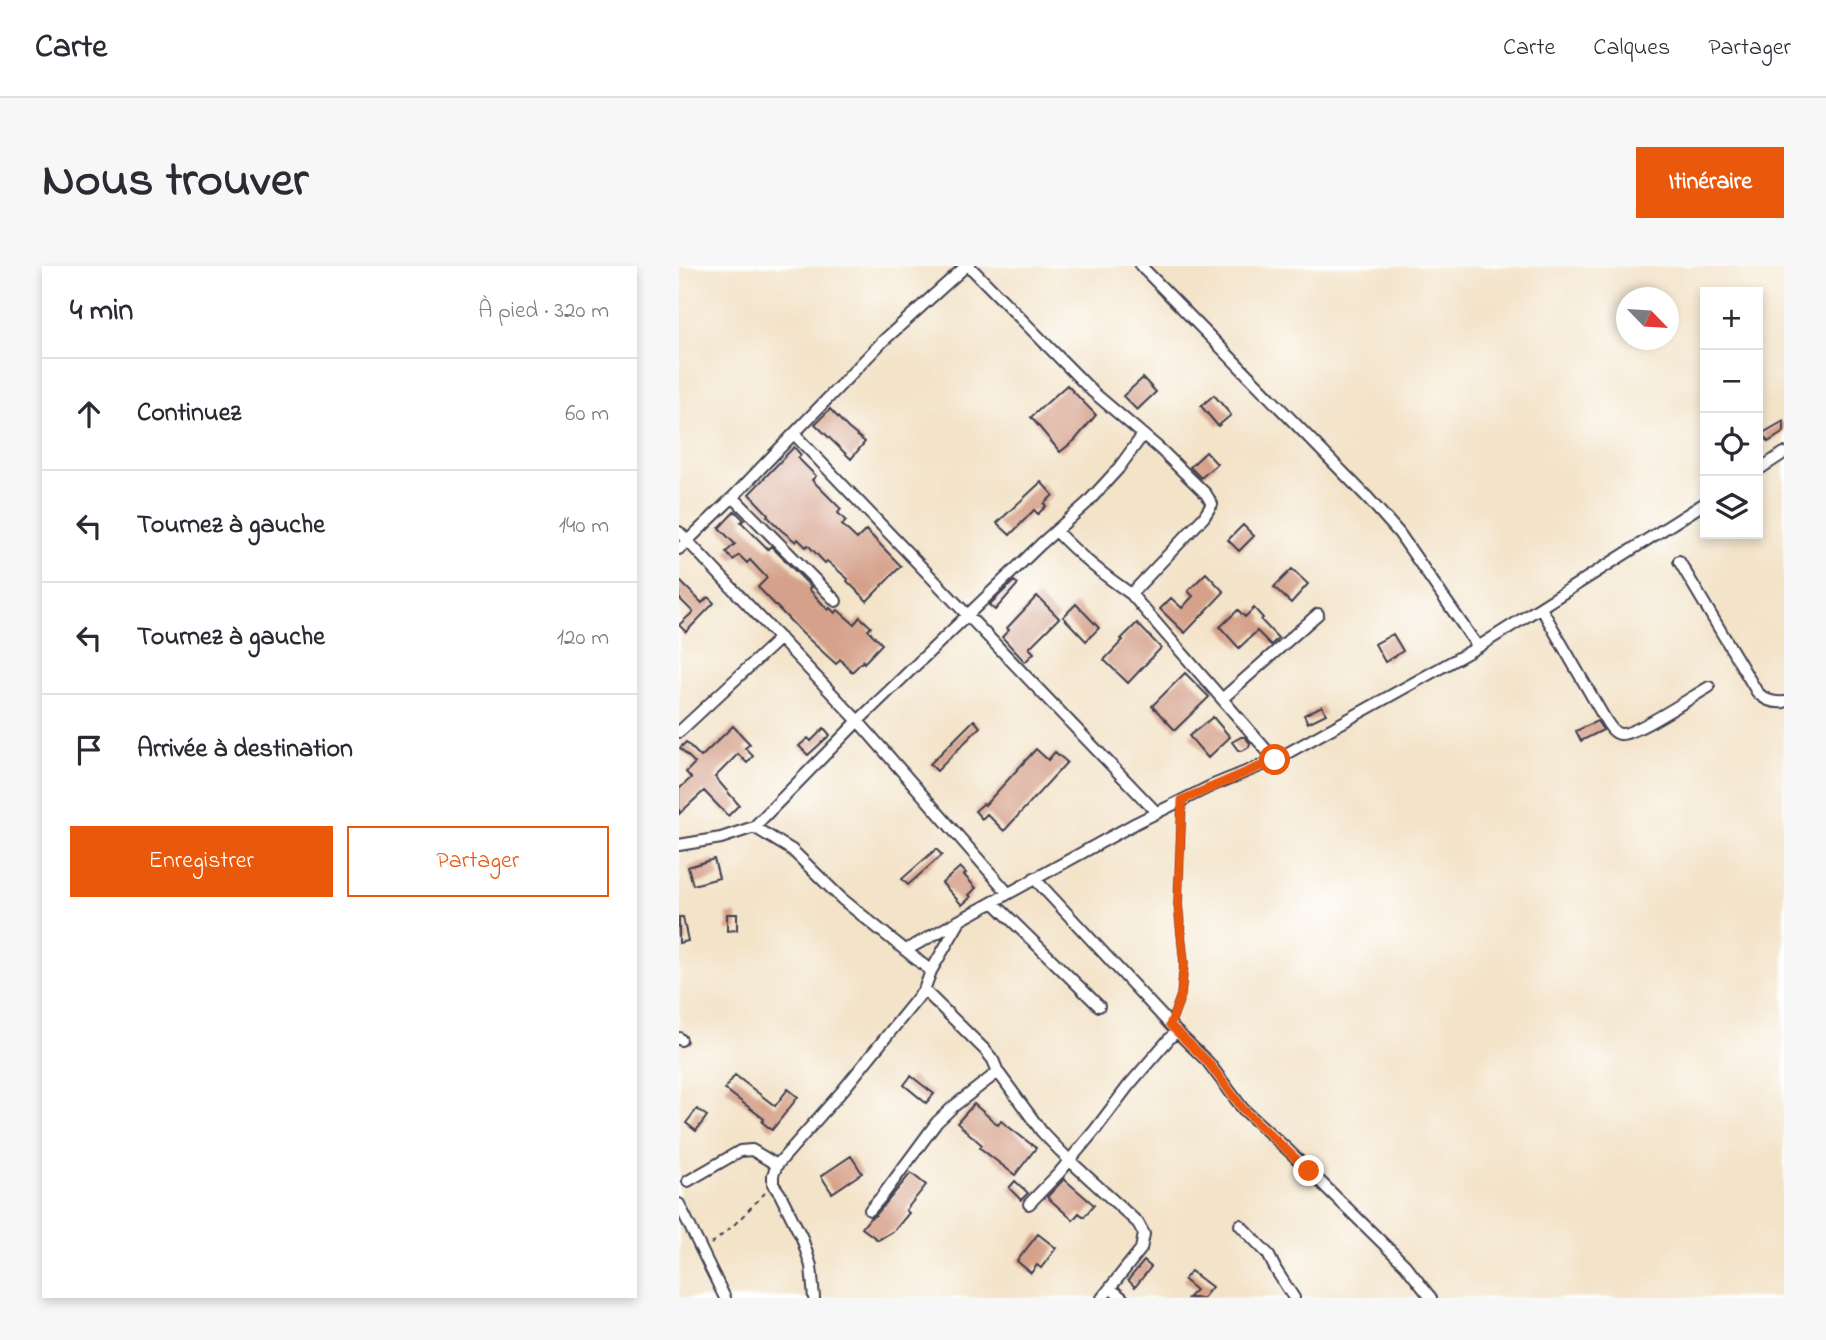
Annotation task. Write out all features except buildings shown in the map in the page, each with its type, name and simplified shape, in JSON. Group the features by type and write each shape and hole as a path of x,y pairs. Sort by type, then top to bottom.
{"street":[{"path":"679,549 733,497 883,341 967,266 1093,392 1160,449 1206,494 1212,504 1204,517 1131,594"},
{"path":"1141,266 1399,533 1478,647"},
{"path":"794,434 1157,813"},
{"path":"679,845 721,838 754,827 858,721 1087,503 1142,436"},
{"path":"1763,467 1784,453"},
{"path":"733,497 837,601"},
{"path":"906,950 1034,878 1182,800 1275,760 1478,647 1700,506"},
{"path":"1056,531 1098,571 1131,594 1275,760"},
{"path":"679,532 858,721 1008,893"},
{"path":"1679,561 1757,692 1764,699 1784,702"},
{"path":"1541,608 1605,719 1618,734 1633,731 1709,687"},
{"path":"1222,699 1318,614"},
{"path":"679,732 780,638"},
{"path":"754,827 792,850 842,899 931,971"},
{"path":"1034,878 1208,1062 1243,1109 1405,1265 1431,1298"},
{"path":"993,902 1099,1006"},
{"path":"814,1298 811,1266 801,1238 773,1184 773,1175 777,1165 843,1090 924,990 931,971 961,921"},
{"path":"924,990 985,1050 1042,1132 1139,1223 1144,1234 1141,1249 1102,1298"},
{"path":"1029,1204 1069,1160 1173,1028"},
{"path":"870,1210 937,1122 998,1072"},
{"path":"688,1181 740,1150 752,1150 777,1165"},
{"path":"679,1204 725,1298"},
{"path":"1240,1225 1268,1254 1294,1298"},
{"path":"1109,1288 1122,1298"}],"lane":[{"path":"1173,1028 1181,996 1184,963 1178,904 1182,800"}],"path":[{"path":"702,1251 732,1227 773,1184"}],"route":[{"path":"1275,760 1182,800 1178,904 1184,963 1181,996 1170,1025 1208,1062 1243,1109 1309,1171"}]}
